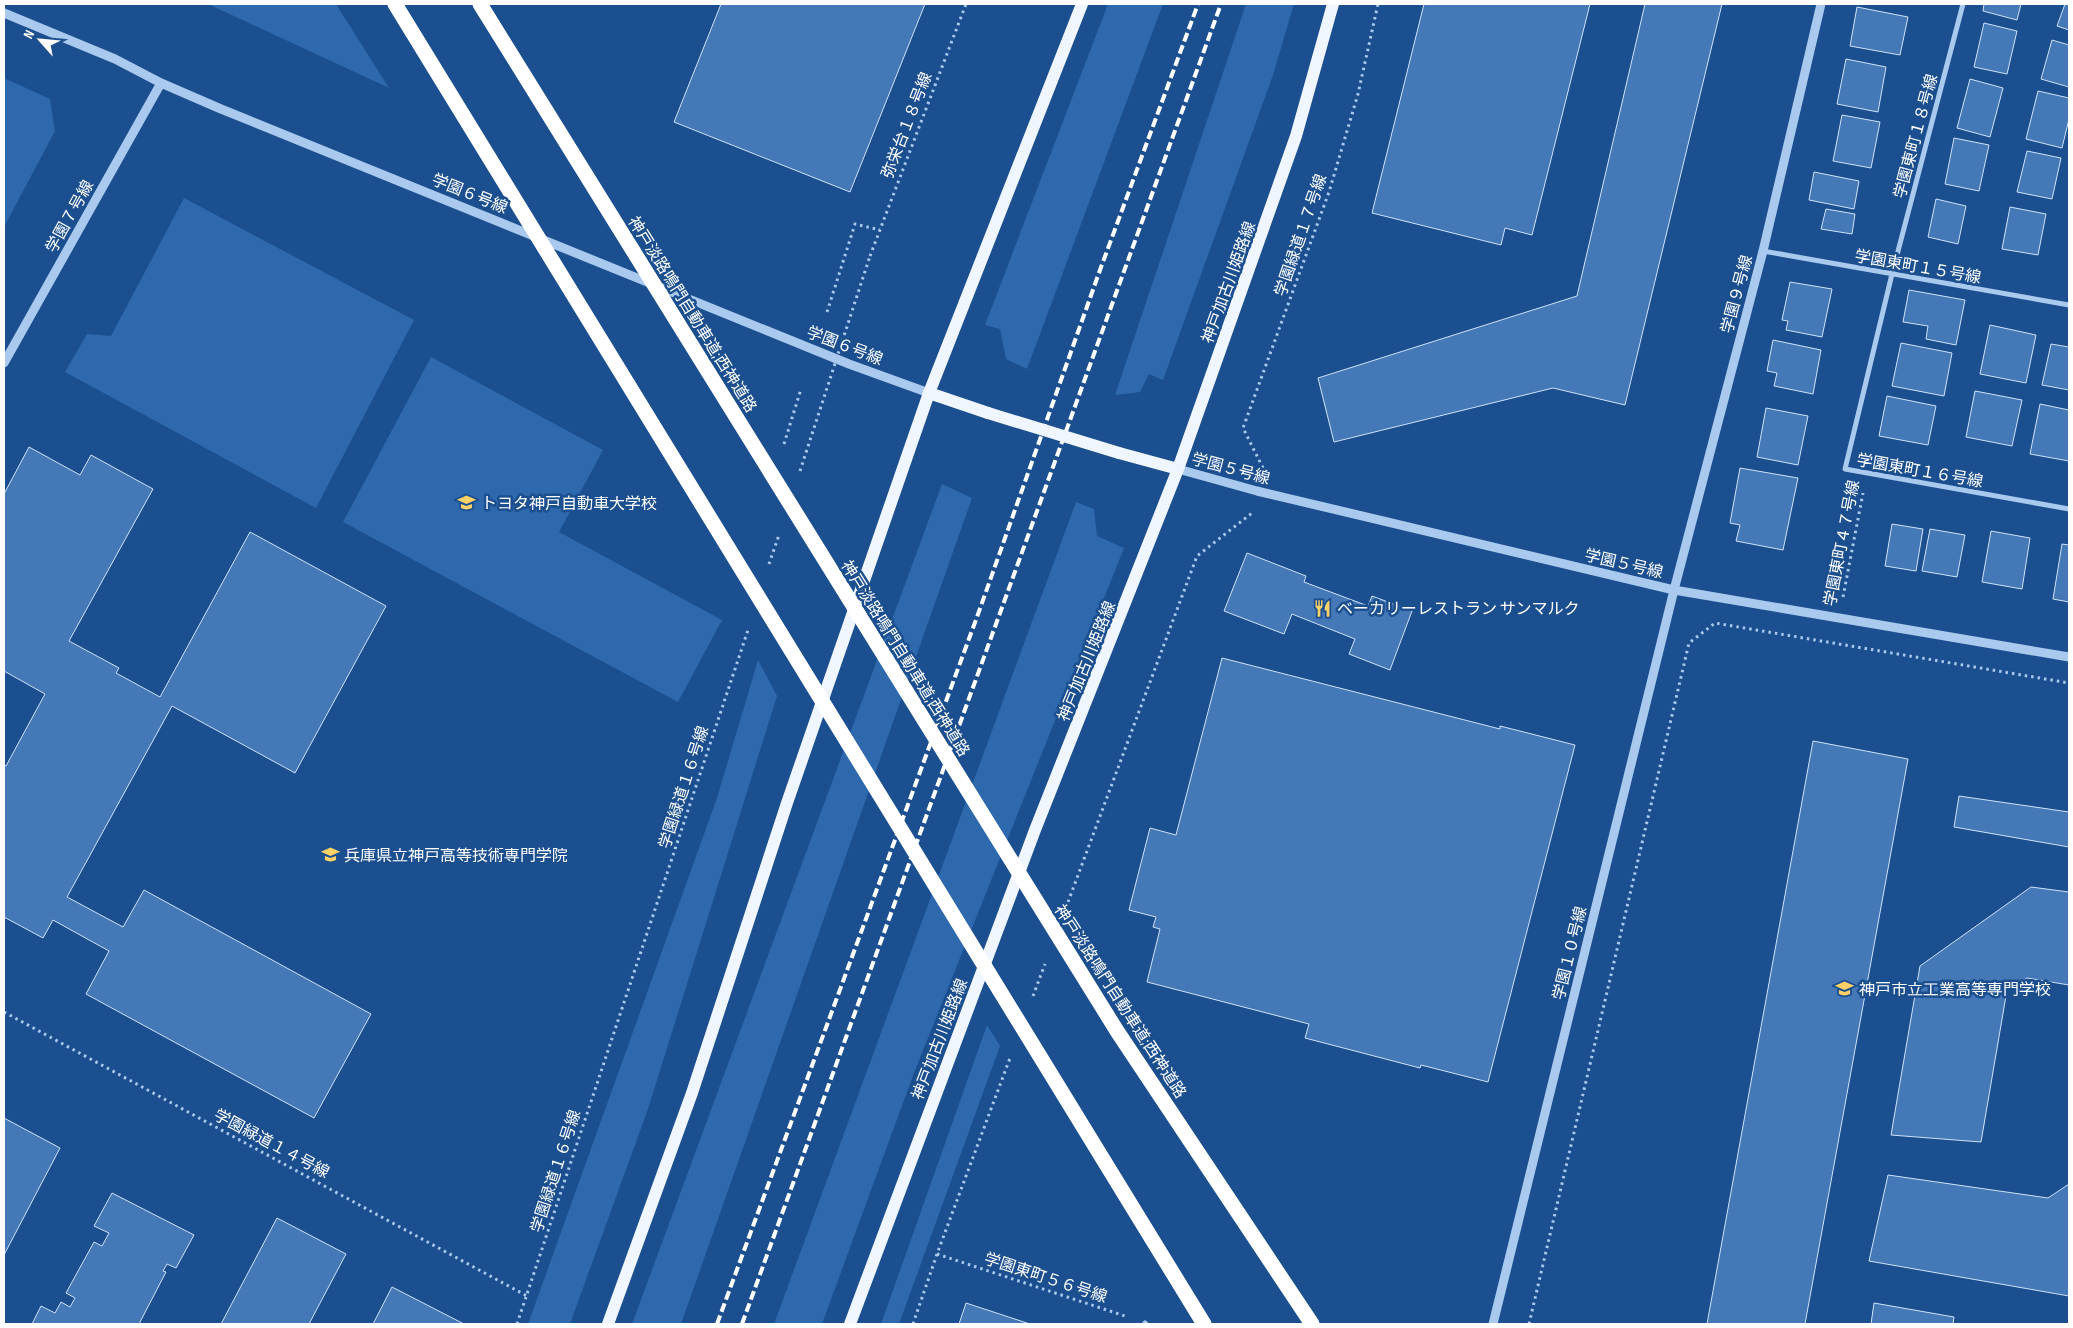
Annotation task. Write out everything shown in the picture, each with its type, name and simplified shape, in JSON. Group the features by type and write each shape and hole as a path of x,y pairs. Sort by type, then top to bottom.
{"highway":[{"path":"395,4 1204,1324"},
{"name":"神戸淡路鳴門自動車道;西神道路","path":"480,4 1117,1031 1312,1324"}],"main road":[{"path":"608,1324 692,1093 787,803 929,393 1082,4"},
{"name":"神戸加古川姫路線","path":"850,1324 1032,840 1178,470 1296,136 1333,4"},
{"path":"929,393 988,413 1178,470"}],"street":[{"name":"学園９号線","path":"1674,590 1763,251 1821,4"},
{"name":"学園東町１８号線","path":"1892,274 1962,4"},
{"name":"学園６号線","path":"4,13 115,59 161,83 849,364 929,393"},
{"name":"学園７号線","path":"4,363 161,83"},
{"name":"学園東町１５号線","path":"1763,251 2069,306"},
{"name":"学園東町１６号線","path":"1892,274 1845,469 2069,509"},
{"name":"学園５号線","path":"1178,470 1257,491 1674,590 2069,657"},
{"name":"学園１０号線","path":"1493,1324 1674,590"}],"path":[{"name":"弥栄台１８号線","path":"800,472 870,256 966,4"},
{"name":"学園緑道１７号線","path":"1263,468 1243,428 1329,192 1358,94 1378,4"},
{"path":"827,312 855,224 880,230"},
{"path":"781,453 801,389"},
{"name":"学園東町４７号線","path":"1839,618 1867,473"},
{"path":"769,566 781,528"},
{"name":"学園緑道１６号線","path":"517,1324 528,1296 750,623"},
{"path":"1529,1324 1690,643 1715,623 2069,683"},
{"name":"学園緑道１４号線","path":"4,1012 528,1296"},
{"name":"学園東町５６号線","path":"937,1254 1145,1323"}],"shaded area":[{"path":"208,4 336,4 389,88"},
{"path":"1108,4 1163,4 1027,369 1006,359 1000,329 985,325"},
{"path":"1246,4 1294,4 1273,75 1163,380 1149,374 1140,392 1115,395"},
{"path":"4,78 50,99 55,131 4,227"},
{"path":"184,198 414,320 316,508 65,372 87,334 111,336"},
{"path":"431,357 603,450 559,532 722,620 678,702 343,522"},
{"path":"942,484 972,498 681,1324 632,1324"},
{"path":"1076,502 1094,509 1097,536 1124,548 914,1073 822,1324 774,1324"},
{"path":"758,660 777,696 648,1109 570,1324 528,1324 717,798"},
{"path":"987,1025 1000,1046 899,1324 881,1324"}],"building":[{"path":"721,4 925,4 850,192 674,122"},
{"path":"1424,4 1590,4 1532,235 1505,228 1501,245 1372,213"},
{"path":"1645,4 1722,4 1625,405 1553,388 1334,442 1318,378 1577,296"},
{"path":"1984,4 2021,4 2017,20 1983,11"},
{"path":"2065,4 2069,4 2069,30 2057,26"},
{"path":"1857,7 1908,17 1900,55 1850,46"},
{"path":"1984,23 2017,31 2007,74 1974,67"},
{"path":"2052,40 2069,45 2069,87 2041,79"},
{"path":"1846,59 1886,67 1878,112 1837,104"},
{"path":"1970,79 2003,88 1990,137 1957,128"},
{"path":"2038,91 2069,98 2069,119 2062,148 2026,139"},
{"path":"1842,115 1880,122 1871,168 1833,161"},
{"path":"1954,138 1989,145 1979,191 1945,184"},
{"path":"2027,151 2061,158 2052,199 2017,192"},
{"path":"1814,172 1859,181 1854,209 1809,200"},
{"path":"1936,199 1966,206 1958,244 1928,237"},
{"path":"2010,207 2046,214 2038,255 2002,249"},
{"path":"1826,209 1855,214 1852,234 1821,229"},
{"path":"1790,282 1832,289 1822,337 1786,330 1788,321 1782,320"},
{"path":"1909,290 1965,300 1956,345 1926,339 1928,326 1903,322"},
{"path":"1990,325 2036,335 2026,383 1980,374"},
{"path":"1773,340 1821,350 1813,394 1774,386 1777,373 1767,371"},
{"path":"1901,343 1952,353 1944,396 1892,386"},
{"path":"2051,344 2069,347 2069,390 2042,385"},
{"path":"1975,391 2022,400 2012,446 1966,437"},
{"path":"1887,396 1936,406 1928,445 1879,436"},
{"path":"2040,404 2069,410 2069,461 2030,454"},
{"path":"1766,408 1808,416 1798,465 1757,457"},
{"path":"29,447 80,475 91,455 153,489 69,641 119,668 116,673 160,697 250,532 386,606 295,773 172,706 67,897 123,927 144,890 371,1014 314,1118 86,994 109,951 53,920 43,938 4,917 4,765 6,766 45,694 4,671 4,494"},
{"path":"1740,468 1798,478 1783,550 1736,541 1740,525 1730,523"},
{"path":"1892,524 1923,529 1916,571 1885,566"},
{"path":"1930,529 1965,535 1957,577 1922,571"},
{"path":"1991,531 2030,538 2022,589 1982,582"},
{"path":"2062,544 2069,545 2069,602 2053,599"},
{"path":"1247,553 1306,576 1304,582 1368,606 1372,596 1412,611 1390,670 1349,654 1355,639 1292,614 1284,634 1224,611"},
{"path":"1222,658 1500,729 1500,726 1575,745 1488,1082 1421,1065 1420,1068 1305,1038 1309,1024 1147,982 1160,929 1153,927 1156,917 1129,910 1150,828 1176,835"},
{"path":"1813,741 1908,759 1805,1324 1707,1324"},
{"path":"1959,796 2069,812 2069,847 1954,827"},
{"path":"2031,887 2069,892 2069,985 2027,978 2007,990 1981,1142 1891,1135 1920,966"},
{"path":"4,1118 60,1148 4,1255"},
{"path":"1888,1175 2048,1198 2069,1184 2069,1296 1869,1261"},
{"path":"112,1193 194,1235 176,1268 167,1264 163,1271 166,1272 139,1324 32,1324 41,1306 55,1313 61,1302 70,1307 75,1298 66,1293 94,1242 102,1246 109,1233 94,1226"},
{"path":"277,1218 346,1254 309,1324 221,1324"},
{"path":"392,1287 464,1324 373,1324"},
{"path":"966,1303 1030,1324 959,1324"},
{"path":"1874,1303 1954,1317 1953,1324 1871,1324"}],"railway":[{"path":"717,1324 977,617 1100,270 1198,4"},
{"path":"742,1324 1221,4"}],"place":[{"name":"トヨタ神戸自動車大学校","path":"467,503"},
{"name":"ベーカリーレストラン サンマルク","path":"1323,608"},
{"name":"兵庫県立神戸高等技術専門学院","path":"330,855"},
{"name":"神戸市立工業高等専門学校","path":"1845,989"}]}
